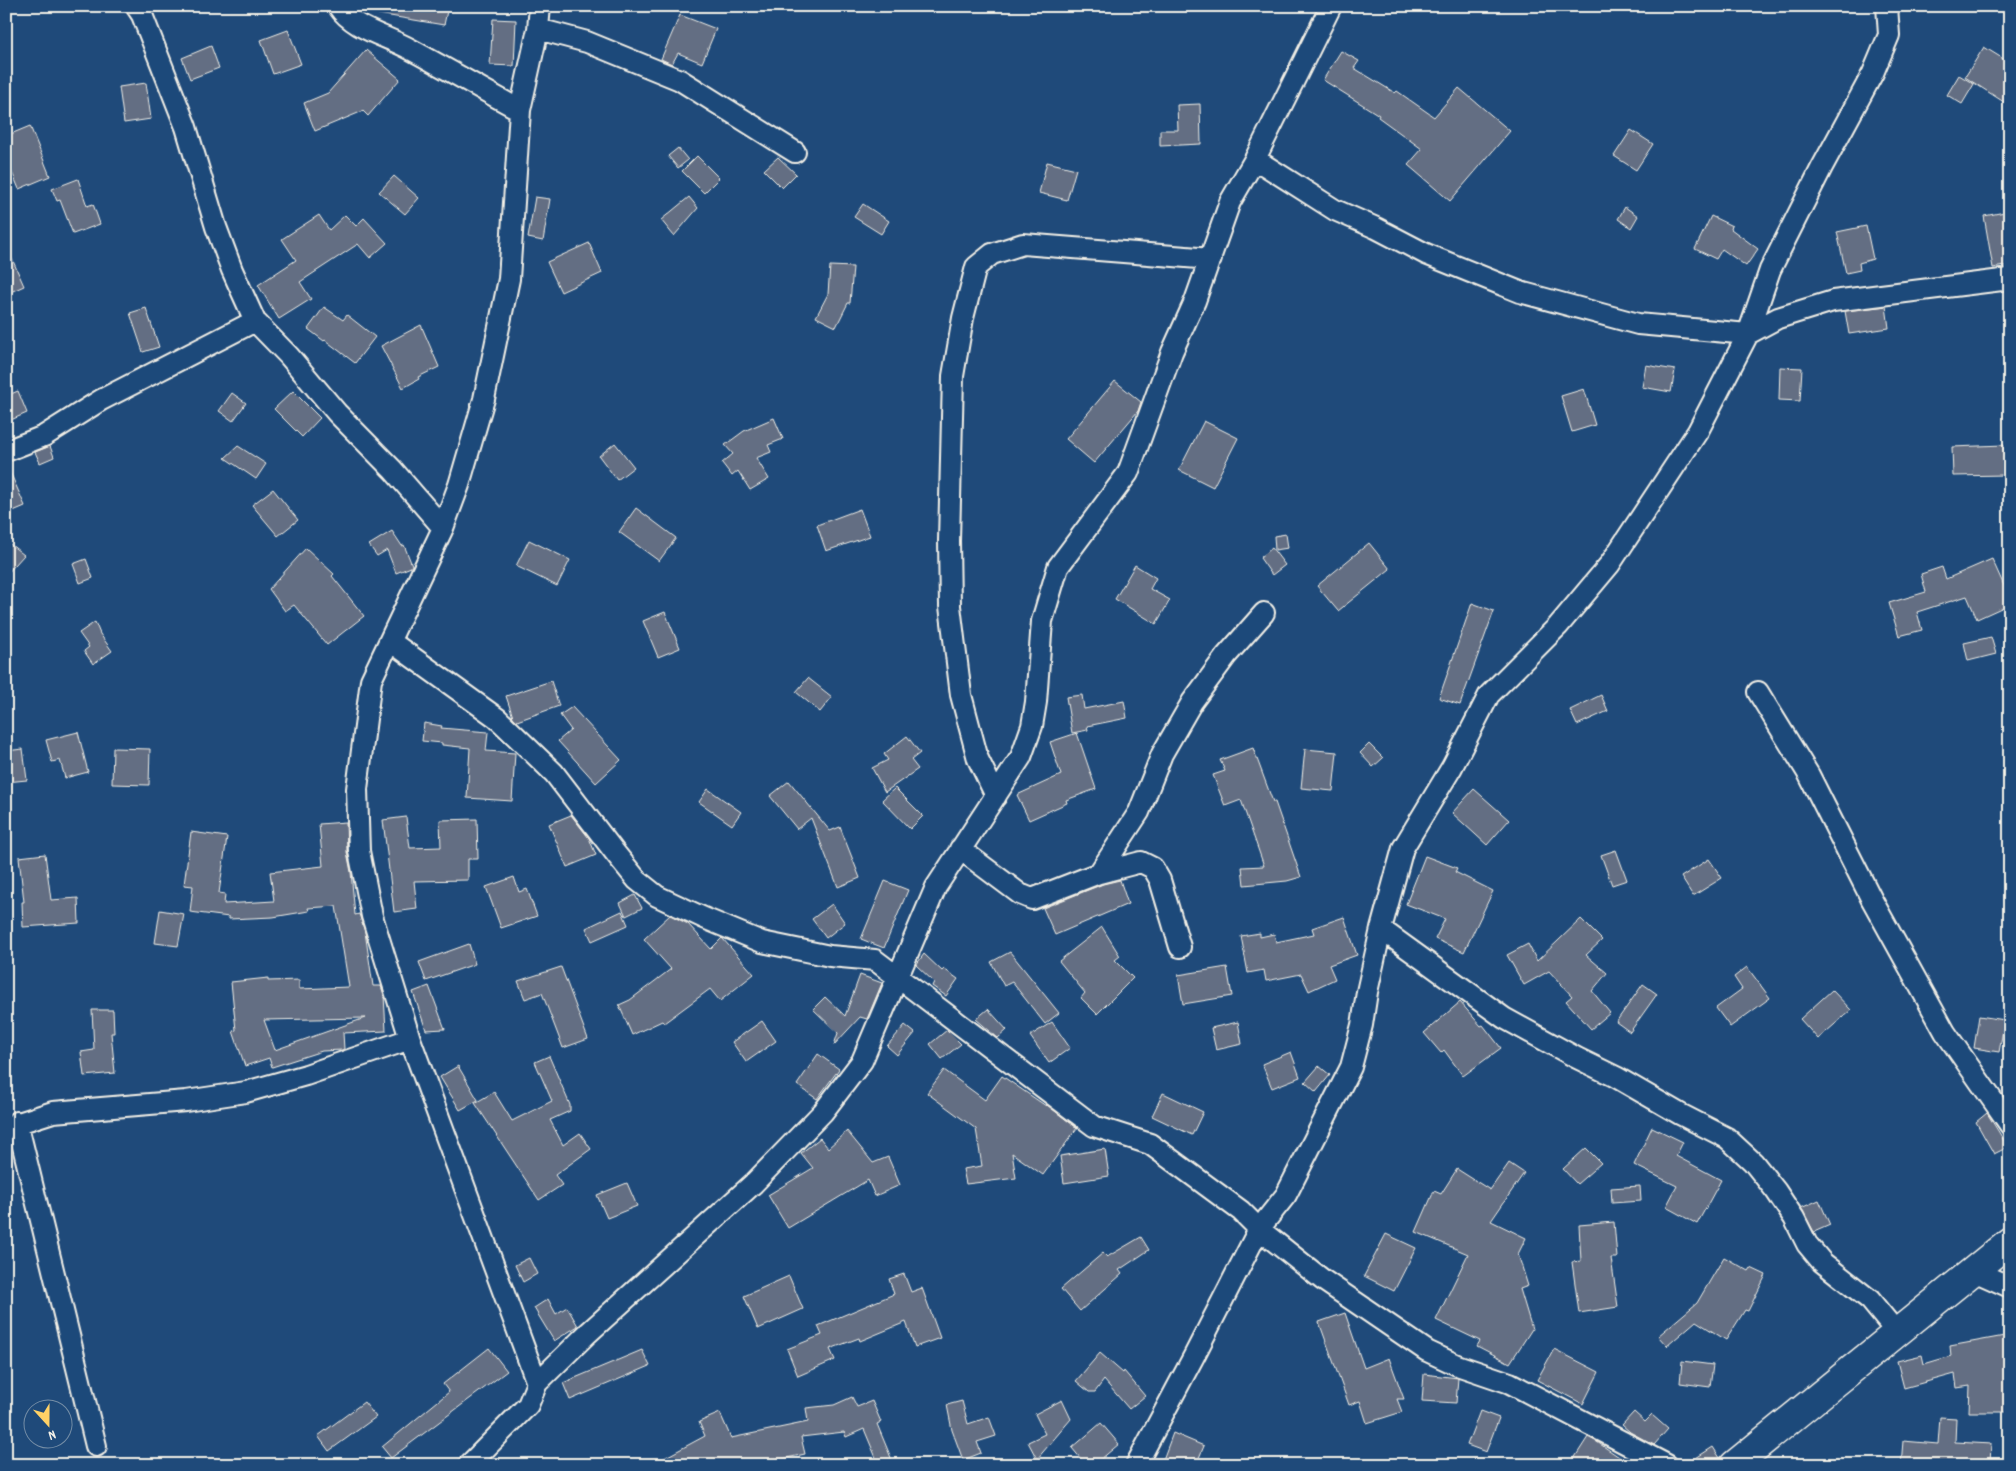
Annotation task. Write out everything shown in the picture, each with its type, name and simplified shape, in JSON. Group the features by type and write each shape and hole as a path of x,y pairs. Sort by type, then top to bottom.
{"street":[{"path":"136,6 142,15 186,127 216,227 232,270 255,321 289,356 337,413 393,470 443,528"},
{"path":"338,6 343,14 354,22 408,48 520,110"},
{"path":"537,1383 410,1039 372,916 359,851 357,789 371,680 443,528 460,485 484,398 509,279 520,110 538,29 540,6"},
{"path":"469,1465 528,1405 537,1383 754,1183 823,1112 862,1061 936,887 1020,757 1032,726 1036,702 1042,621 1058,567 1128,473 1172,352 1211,259 1230,202 1254,159 1330,6"},
{"path":"1136,1465 1259,1229 1286,1195 1351,1067 1362,1025 1367,992 1381,929 1403,848 1452,767 1489,696 1558,626 1610,564 1698,431 1748,334 1770,270 1822,167 1873,73 1888,35 1887,6"},
{"path":"538,29 587,42 680,80 795,152"},
{"path":"1254,159 1335,210 1376,228 1426,254 1520,292 1638,324 1748,334 1778,318 1833,301 2010,278"},
{"path":"996,796 978,759 961,695 950,606 949,532 953,376 963,318 976,267 992,254 1023,244 1211,259"},
{"path":"6,451 44,436 102,400 255,321"},
{"path":"1099,873 1139,812 1162,754 1192,702 1226,656 1264,613"},
{"path":"390,641 497,718 547,766 590,818 637,880 656,896 762,942 830,956 875,960 899,976 1094,1126 1150,1144 1241,1211 1259,1229 1323,1280 1427,1350 1457,1366 1510,1383 1667,1465"},
{"path":"1758,692 1809,775 1872,900 1945,1032 2010,1125"},
{"path":"960,849 1020,894 1032,899 1099,873 1141,862 1154,868 1160,880 1180,947"},
{"path":"1381,929 1504,1018 1727,1138 1753,1162 1776,1191 1794,1218 1807,1244 1822,1262 1870,1300 1897,1333"},
{"path":"96,1446 12,1125 53,1112 186,1101 246,1092 306,1075 410,1039"},
{"path":"1734,1465 2010,1241"},
{"path":"1974,1271 2010,1287"}],"building":[{"path":"379,6 448,6 444,25 378,14"},
{"path":"680,15 716,29 702,63 678,53 672,64 661,59"},
{"path":"493,19 516,20 514,66 490,65"},
{"path":"288,30 301,64 273,74 261,40"},
{"path":"211,46 219,68 190,79 182,58"},
{"path":"1984,47 2010,63 2010,106 1965,77"},
{"path":"366,50 400,79 368,116 363,111 315,131 304,103 328,93"},
{"path":"1341,51 1359,61 1354,68 1395,93 1397,91 1434,117 1459,88 1510,131 1450,201 1408,165 1422,149 1378,117 1379,115 1323,80"},
{"path":"1959,75 1974,84 1962,104 1947,95"},
{"path":"146,83 151,119 124,123 119,87"},
{"path":"1200,104 1201,144 1160,146 1160,130 1178,130 1177,105"},
{"path":"30,126 50,176 19,189 6,158 6,136"},
{"path":"1631,130 1653,144 1636,170 1614,156"},
{"path":"678,148 688,160 678,168 668,156"},
{"path":"697,156 719,178 704,193 682,171"},
{"path":"778,157 796,174 782,188 764,170"},
{"path":"1047,162 1076,169 1067,200 1039,193"},
{"path":"394,176 419,198 405,214 379,192"},
{"path":"78,179 87,206 93,204 100,224 73,234 60,200 57,201 52,189"},
{"path":"535,197 550,199 543,241 528,238"},
{"path":"689,197 698,208 674,236 661,220"},
{"path":"863,204 889,221 881,234 854,217"},
{"path":"1625,207 1638,216 1631,228 1618,219"},
{"path":"2010,211 2010,265 1993,268 1984,216"},
{"path":"319,215 329,230 345,215 356,226 364,218 387,243 370,258 358,244 300,282 311,299 279,319 258,285 296,260 282,239"},
{"path":"1711,216 1732,226 1731,229 1758,249 1746,266 1722,249 1716,259 1695,249"},
{"path":"1866,226 1873,259 1859,263 1860,270 1846,273 1837,232"},
{"path":"589,243 602,273 561,292 547,262"},
{"path":"6,245 24,286 6,294"},
{"path":"830,266 853,267 850,303 848,303 836,327 816,317 828,294"},
{"path":"1886,306 1889,328 1849,334 1845,311"},
{"path":"324,307 343,320 347,315 375,337 355,363 308,329"},
{"path":"146,308 159,347 143,352 130,313"},
{"path":"421,325 439,367 418,377 419,379 403,388 381,346"},
{"path":"1646,365 1675,370 1671,392 1642,387"},
{"path":"1780,367 1802,368 1800,401 1779,400"},
{"path":"1115,381 1141,402 1138,411 1094,463 1066,439"},
{"path":"1584,389 1595,425 1572,432 1561,396"},
{"path":"18,391 27,413 6,422 6,396"},
{"path":"293,391 320,418 302,437 274,409"},
{"path":"232,393 246,403 233,421 219,411"},
{"path":"774,418 783,439 768,445 771,452 756,458 769,479 750,490 738,471 732,476 722,463 733,454 725,445 744,431"},
{"path":"1204,421 1238,438 1213,487 1179,470"},
{"path":"615,443 634,467 617,480 599,456"},
{"path":"2004,445 2005,475 1953,476 1952,447"},
{"path":"50,446 54,457 40,463 35,452"},
{"path":"238,446 266,464 256,479 225,458"},
{"path":"6,463 25,506 6,514"},
{"path":"273,489 298,520 278,536 252,505"},
{"path":"636,508 676,538 659,561 619,532"},
{"path":"860,509 870,536 826,551 817,525"},
{"path":"392,531 402,546 404,545 412,565 396,573 387,550 377,556 369,545"},
{"path":"1286,534 1288,548 1275,550 1274,536"},
{"path":"529,540 570,560 557,586 516,566"},
{"path":"6,541 24,555 6,575"},
{"path":"1369,543 1390,569 1338,611 1317,586"},
{"path":"306,548 334,574 332,576 364,616 327,645 294,605 285,611 269,589"},
{"path":"1272,548 1285,565 1272,575 1260,558"},
{"path":"86,559 93,578 80,583 73,564"},
{"path":"1992,559 2010,599 2010,604 1977,619 1967,596 1917,612 1922,630 1899,636 1889,603 1926,592 1921,574 1942,567 1946,579"},
{"path":"1135,565 1156,578 1150,589 1170,600 1156,624 1115,599"},
{"path":"1472,603 1494,611 1460,705 1439,698"},
{"path":"665,612 680,648 658,657 643,621"},
{"path":"95,622 100,634 112,651 93,664 84,651 89,647 79,633"},
{"path":"1991,637 1996,654 1968,661 1964,643"},
{"path":"808,678 832,697 820,712 796,692"},
{"path":"551,681 559,706 517,721 513,717 506,696"},
{"path":"1082,695 1084,709 1124,701 1127,718 1087,726 1088,730 1072,733 1066,697"},
{"path":"1601,695 1608,711 1577,725 1570,710"},
{"path":"572,707 621,760 596,783 558,741 571,730 560,715"},
{"path":"424,723 442,726 441,728 488,732 486,751 515,753 512,801 467,798 470,748 422,741"},
{"path":"78,732 88,772 65,778 60,760 52,762 46,740"},
{"path":"1077,733 1096,789 1066,800 1067,803 1029,820 1017,795 1061,775 1050,742"},
{"path":"907,736 920,753 911,760 918,769 885,792 872,768 888,760 884,754"},
{"path":"1369,744 1383,758 1373,767 1360,753"},
{"path":"113,748 150,749 149,785 112,784"},
{"path":"1253,748 1273,802 1275,802 1301,877 1287,881 1244,885 1242,867 1264,866 1241,800 1225,806 1213,775 1225,771 1220,760"},
{"path":"23,749 27,780 6,782 6,751"},
{"path":"1305,749 1337,752 1333,791 1301,788"},
{"path":"789,781 830,831 840,827 860,878 838,887 811,818 797,829 770,796"},
{"path":"895,788 923,816 910,829 882,800"},
{"path":"708,789 741,812 732,825 699,802"},
{"path":"1474,789 1509,820 1487,845 1452,813"},
{"path":"571,815 589,838 596,855 567,867 549,824"},
{"path":"406,817 410,848 441,847 440,820 477,819 478,859 468,859 468,880 414,881 417,909 394,912 383,820"},
{"path":"346,822 347,852 355,915 359,914 365,932 373,986 381,986 384,995 386,1031 343,1033 344,1049 342,1050 322,1051 272,1067 269,1058 245,1066 233,1031 236,1030 231,982 268,978 268,981 299,980 299,989 349,987 336,906 308,908 309,911 273,917 229,919 229,917 190,912 193,886 184,885 191,832 227,837 219,893 225,894 224,904 274,901 270,872 323,866 319,824","holes":["365,1018 275,1050 264,1020"]},
{"path":"1616,850 1627,880 1612,885 1601,855"},
{"path":"45,854 51,900 78,898 79,923 23,927 22,902 24,902 19,857"},
{"path":"1425,856 1457,868 1455,872 1493,891 1464,952 1435,939 1445,919 1406,904"},
{"path":"1709,859 1722,878 1693,896 1681,877"},
{"path":"514,877 519,892 527,889 537,916 501,928 486,887"},
{"path":"1120,880 1128,904 1055,935 1043,908 1103,884"},
{"path":"885,881 908,890 884,948 861,939"},
{"path":"635,895 642,908 626,916 620,903"},
{"path":"832,904 845,923 826,938 812,919"},
{"path":"160,910 184,914 178,946 155,943"},
{"path":"622,911 628,925 592,941 586,928"},
{"path":"670,915 688,924 711,949 722,938 754,974 720,1001 710,989 664,1023 662,1021 632,1035 619,1005 630,1000 671,969 644,939"},
{"path":"1344,917 1357,955 1329,965 1335,979 1309,991 1301,974 1266,981 1264,970 1248,973 1241,936 1260,933 1260,937 1274,934 1276,942 1314,934 1312,928"},
{"path":"1581,919 1602,940 1586,955 1607,973 1592,991 1610,1013 1591,1029 1566,1001 1572,996 1549,971 1524,985 1507,955 1528,944 1537,961"},
{"path":"1102,927 1120,956 1115,960 1133,978 1097,1014 1081,998 1085,993 1059,961"},
{"path":"469,944 475,964 426,981 419,962"},
{"path":"1010,952 1059,1013 1045,1024 1012,982 1004,986 991,962"},
{"path":"924,954 942,971 944,969 958,979 946,996 932,986 934,982 916,965"},
{"path":"561,967 588,1039 563,1048 542,993 525,999 518,981"},
{"path":"1227,967 1232,996 1183,1004 1178,975"},
{"path":"1747,967 1770,998 1730,1027 1716,1008 1742,989 1734,977"},
{"path":"860,975 882,983 867,1019 860,1017 834,1045 838,1033 813,1009 825,997 845,1016"},
{"path":"1643,984 1657,994 1630,1032 1616,1022"},
{"path":"429,986 445,1029 426,1030 413,992"},
{"path":"1832,990 1851,1010 1818,1039 1800,1019"},
{"path":"1460,1002 1481,1026 1483,1025 1501,1048 1463,1076 1444,1050 1441,1053 1424,1033"},
{"path":"988,1009 1007,1030 998,1038 976,1019"},
{"path":"92,1010 113,1010 114,1033 111,1033 115,1073 84,1076 81,1052 94,1050"},
{"path":"1979,1016 2005,1020 1999,1052 1974,1048"},
{"path":"762,1021 776,1041 746,1062 732,1042"},
{"path":"1052,1022 1070,1048 1049,1063 1030,1036"},
{"path":"1238,1022 1242,1044 1216,1050 1211,1028"},
{"path":"905,1025 915,1033 897,1055 887,1046"},
{"path":"947,1030 961,1044 942,1059 930,1044"},
{"path":"1291,1052 1300,1077 1272,1088 1262,1064"},
{"path":"818,1054 839,1069 817,1099 797,1085"},
{"path":"549,1056 570,1105 570,1111 550,1120 563,1145 580,1133 591,1149 555,1175 562,1185 539,1200 475,1103 494,1092 512,1121 552,1101 535,1062"},
{"path":"458,1066 478,1100 460,1110 440,1077"},
{"path":"1319,1066 1330,1075 1316,1092 1305,1082"},
{"path":"944,1070 985,1100 1002,1076 1047,1105 1077,1128 1043,1175 1012,1153 1016,1178 966,1184 963,1169 982,1166 976,1129 927,1093"},
{"path":"1163,1093 1203,1112 1192,1135 1152,1116"},
{"path":"1987,1113 2008,1147 1994,1154 1976,1122"},
{"path":"1652,1127 1683,1142 1676,1156 1721,1180 1697,1224 1666,1207 1677,1186 1634,1165"},
{"path":"847,1131 873,1163 888,1157 900,1185 875,1196 868,1180 788,1228 768,1195 813,1168 801,1153 820,1138 828,1148"},
{"path":"1586,1148 1601,1163 1577,1184 1563,1169"},
{"path":"1105,1149 1109,1176 1064,1183 1060,1156"},
{"path":"1509,1163 1524,1173 1491,1221 1526,1238 1518,1254 1528,1286 1520,1289 1532,1329 1510,1363 1477,1346 1480,1341 1436,1320 1468,1254 1416,1232 1434,1191 1441,1194 1457,1169 1490,1190"},
{"path":"627,1183 637,1206 607,1218 597,1195"},
{"path":"1640,1186 1641,1201 1612,1203 1611,1188"},
{"path":"1819,1200 1830,1225 1814,1232 1801,1208"},
{"path":"1614,1222 1617,1258 1611,1258 1618,1307 1579,1313 1572,1262 1581,1261 1579,1225"},
{"path":"1386,1234 1416,1248 1394,1291 1364,1276"},
{"path":"1141,1237 1149,1250 1119,1270 1122,1274 1080,1311 1061,1289 1103,1253 1107,1257"},
{"path":"1724,1257 1749,1271 1751,1268 1766,1275 1748,1311 1745,1310 1726,1340 1696,1321 1667,1346 1658,1336 1697,1303"},
{"path":"529,1258 537,1274 523,1282 515,1265"},
{"path":"904,1274 911,1292 922,1288 940,1338 915,1347 906,1322 860,1341 859,1338 830,1349 835,1360 798,1376 787,1349 822,1335 818,1326 894,1294 889,1279"},
{"path":"789,1276 803,1309 758,1329 744,1296"},
{"path":"548,1299 556,1314 567,1307 578,1326 554,1341 534,1308"},
{"path":"1345,1313 1364,1368 1389,1358 1404,1399 1397,1399 1402,1412 1367,1423 1360,1401 1349,1405 1319,1322"},
{"path":"2010,1335 2010,1412 1969,1412 1970,1386 1957,1388 1955,1374 1904,1388 1897,1361 1922,1355 1924,1364 1951,1356 1950,1346"},
{"path":"489,1348 507,1371 391,1458 382,1447 449,1392 443,1384"},
{"path":"1554,1349 1599,1372 1583,1404 1537,1380"},
{"path":"642,1350 650,1366 570,1400 563,1383"},
{"path":"1100,1353 1123,1373 1124,1371 1145,1396 1129,1409 1104,1380 1095,1392 1089,1392 1076,1381"},
{"path":"1682,1361 1713,1365 1710,1387 1680,1383"},
{"path":"1424,1374 1458,1378 1456,1403 1422,1401"},
{"path":"852,1397 857,1407 872,1401 881,1422 877,1424 894,1465 879,1465 864,1429 846,1437 844,1432 801,1437 805,1454 755,1465 651,1465 705,1436 699,1422 720,1413 731,1438 808,1422 806,1408 834,1405"},
{"path":"1062,1400 1071,1419 1037,1459 1028,1442 1045,1434 1035,1414"},
{"path":"962,1401 968,1424 989,1417 996,1436 977,1442 981,1453 963,1460 952,1430 947,1405"},
{"path":"364,1402 376,1417 329,1451 318,1436"},
{"path":"1480,1411 1499,1418 1486,1452 1467,1445"},
{"path":"1634,1412 1645,1422 1652,1415 1668,1429 1654,1445 1630,1432 1622,1425"},
{"path":"1940,1417 1956,1418 1955,1442 1991,1444 1990,1465 1940,1462 1939,1465 1901,1465 1903,1441 1938,1444"},
{"path":"1101,1423 1119,1444 1094,1465 1086,1465 1072,1448"},
{"path":"1173,1433 1204,1446 1196,1465 1161,1465"},
{"path":"1588,1437 1597,1442 1631,1465 1570,1465"},
{"path":"1713,1447 1720,1458 1713,1465 1685,1465"}]}
